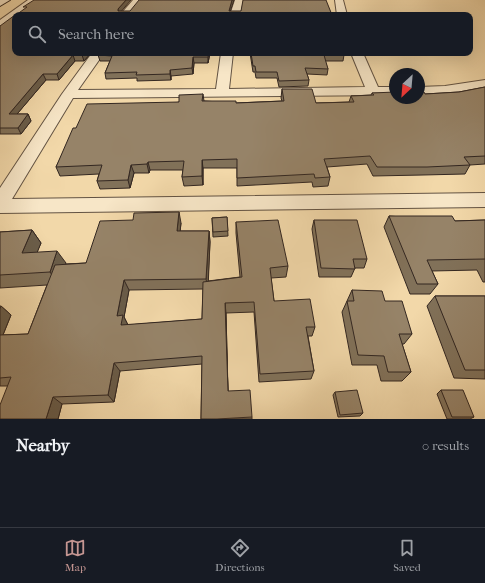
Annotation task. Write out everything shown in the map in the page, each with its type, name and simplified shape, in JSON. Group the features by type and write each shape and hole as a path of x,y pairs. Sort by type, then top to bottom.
{"main road":[{"path":"0,4 5,0"}],"street":[{"path":"17,12 34,0"},
{"path":"128,12 138,0"},
{"path":"236,12 239,0"},
{"path":"339,0 341,12"},
{"path":"0,24 12,16"},
{"path":"0,204 69,94 96,56"},
{"path":"222,92 227,56"},
{"path":"358,56 373,91"},
{"path":"425,91 445,90 485,84"},
{"path":"69,94 389,91"},
{"path":"0,204 485,200"}],"building":[{"path":"34,0 126,0 118,11 130,11 139,0 232,0 229,11 241,11 243,0 326,0 331,12 20,12 27,7 23,7"},
{"path":"12,17 12,56 72,56 57,74 43,74 9,114 28,114 18,128 0,128 0,26"},
{"path":"112,56 208,56 193,57 192,68 170,70 170,74 136,75 137,72 105,73"},
{"path":"251,56 324,56 328,69 305,68 309,80 279,81 277,72 256,72 255,66 253,66"},
{"path":"485,87 485,156 464,157 470,165 377,167 370,156 324,159 330,177 315,178 314,174 237,178 237,159 202,160 202,176 182,177 184,161 148,162 147,164 131,165 128,180 97,181 102,165 56,167 73,128 76,128 87,104 179,102 179,95 203,94 202,101 236,101 236,103 284,101 282,89 312,89 316,103 354,102 351,96 374,95 372,93 389,92 389,104 425,104 425,94 459,92"},
{"path":"179,212 177,231 209,231 206,279 124,280 117,316 123,315 121,325 202,319 203,282 242,277 236,222 278,220 288,266 270,268 274,301 310,299 315,327 306,327 314,371 260,374 254,302 225,303 228,391 250,390 252,417 201,419 202,356 114,363 108,395 53,397 46,419 0,419 0,405 11,377 0,378 0,335 28,334 55,265 86,263 100,221 133,220 134,213"},
{"path":"389,216 452,216 455,221 485,220 485,259 427,260 438,284 417,284"},
{"path":"227,217 228,231 213,232 212,218"},
{"path":"314,220 357,220 367,259 353,259 355,269 321,268"},
{"path":"32,230 22,253 57,251 50,272 0,275 0,232"},
{"path":"352,290 382,291 385,301 402,301 412,334 399,334 411,372 388,372 384,356 358,355 347,301 354,301"},
{"path":"435,296 485,296 485,370 465,370"},
{"path":"357,390 363,413 340,415 335,392"},
{"path":"441,390 463,390 474,417 452,417"}]}
